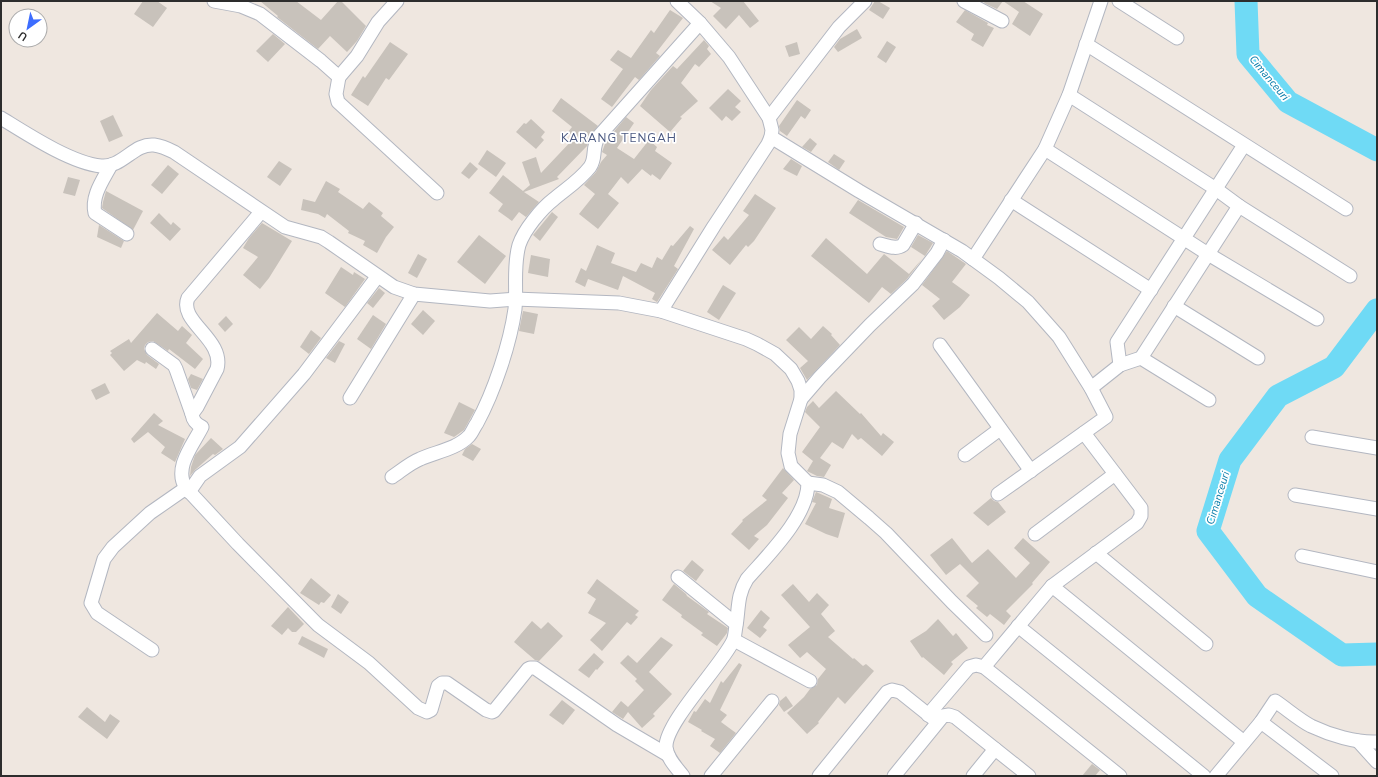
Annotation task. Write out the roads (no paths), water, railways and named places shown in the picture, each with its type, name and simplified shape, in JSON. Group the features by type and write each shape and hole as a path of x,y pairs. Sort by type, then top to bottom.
{"street":[{"path":"214,1 241,6 260,14 321,61 339,77"},
{"path":"397,1 378,22 357,56 339,77 336,94 338,102 437,193"},
{"path":"661,311 771,137 772,130 769,118 729,57 700,23 677,1"},
{"path":"769,118 839,27 865,1"},
{"path":"964,1 1002,21"},
{"path":"973,259 1044,148 1069,95 1101,1"},
{"path":"1119,1 1177,38"},
{"path":"392,477 418,459 448,449 470,436 482,413 497,376 508,339 514,309 516,262 520,244 526,233 538,216 552,201 571,186 590,167 593,161 595,142 599,136 700,23"},
{"path":"1086,44 1346,209"},
{"path":"1069,95 1216,189 1239,206 1350,276"},
{"path":"1,118 71,157 101,166 118,163 143,146 159,146 174,152 260,212 285,227 321,237 394,288 414,294 490,301 515,299 619,303 661,311 746,339 774,354 791,369 798,381 801,390 801,399 790,434 788,453 791,466 808,483 823,485 838,492 886,533 986,635"},
{"path":"771,137 859,191 916,223 973,259 1028,302 1059,337 1091,388 1106,417 998,494"},
{"path":"1120,365 1117,342 1244,145"},
{"path":"1044,148 1184,239 1317,320"},
{"path":"111,165 95,198 93,205 94,213 127,234"},
{"path":"1011,200 1151,290"},
{"path":"1091,388 1120,365 1141,358 1239,206"},
{"path":"192,414 219,363 216,349 187,311 186,303 188,298 260,212"},
{"path":"880,244 896,248 900,247 903,245 916,223"},
{"path":"801,399 870,325 913,284 933,258 944,240"},
{"path":"152,650 97,613 91,603 104,559 113,547 150,513 187,490 200,476 240,447 304,374 377,277"},
{"path":"350,398 414,294"},
{"path":"1174,306 1258,358"},
{"path":"940,345 1031,471"},
{"path":"152,349 174,365 192,414 192,419 197,425 202,427 188,452 181,472 181,477 187,490 318,625 369,663 418,708 426,712 431,710 438,686 444,682 489,712 494,711 528,669 535,668 617,725 668,755"},
{"path":"1141,358 1209,400"},
{"path":"965,455 1000,429"},
{"path":"984,667 1052,586 1136,523 1141,516 1141,508 1084,433"},
{"path":"1312,437 1377,448"},
{"path":"1035,534 1115,474"},
{"path":"683,776 668,755 666,746 668,737 684,710 734,640 739,597 742,588 794,524 805,500 808,490 808,483"},
{"path":"1295,495 1377,509"},
{"path":"1096,553 1206,644"},
{"path":"1302,556 1377,572"},
{"path":"678,577 736,624"},
{"path":"1052,586 1244,742"},
{"path":"1018,626 1204,776"},
{"path":"734,640 810,681"},
{"path":"894,776 969,667 976,665 984,667 1120,776"},
{"path":"819,776 887,692 892,690 900,692 933,719"},
{"path":"710,776 772,701"},
{"path":"1216,776 1261,722 1275,701 1311,726 1337,736 1358,741 1377,742"},
{"path":"933,719 949,715 955,717 1029,776"},
{"path":"1261,722 1332,776"},
{"path":"1358,741 1377,762"},
{"path":"973,776 994,749"}],"waterway":[{"name":"Cimanceuri","path":"1246,1 1248,54 1288,102 1377,150"},
{"name":"Cimanceuri","path":"1377,310 1334,367 1278,396 1230,460 1208,531 1257,596 1342,655 1377,654"}],"district":[{"name":"KARANG TENGAH","path":"619,138"}]}
